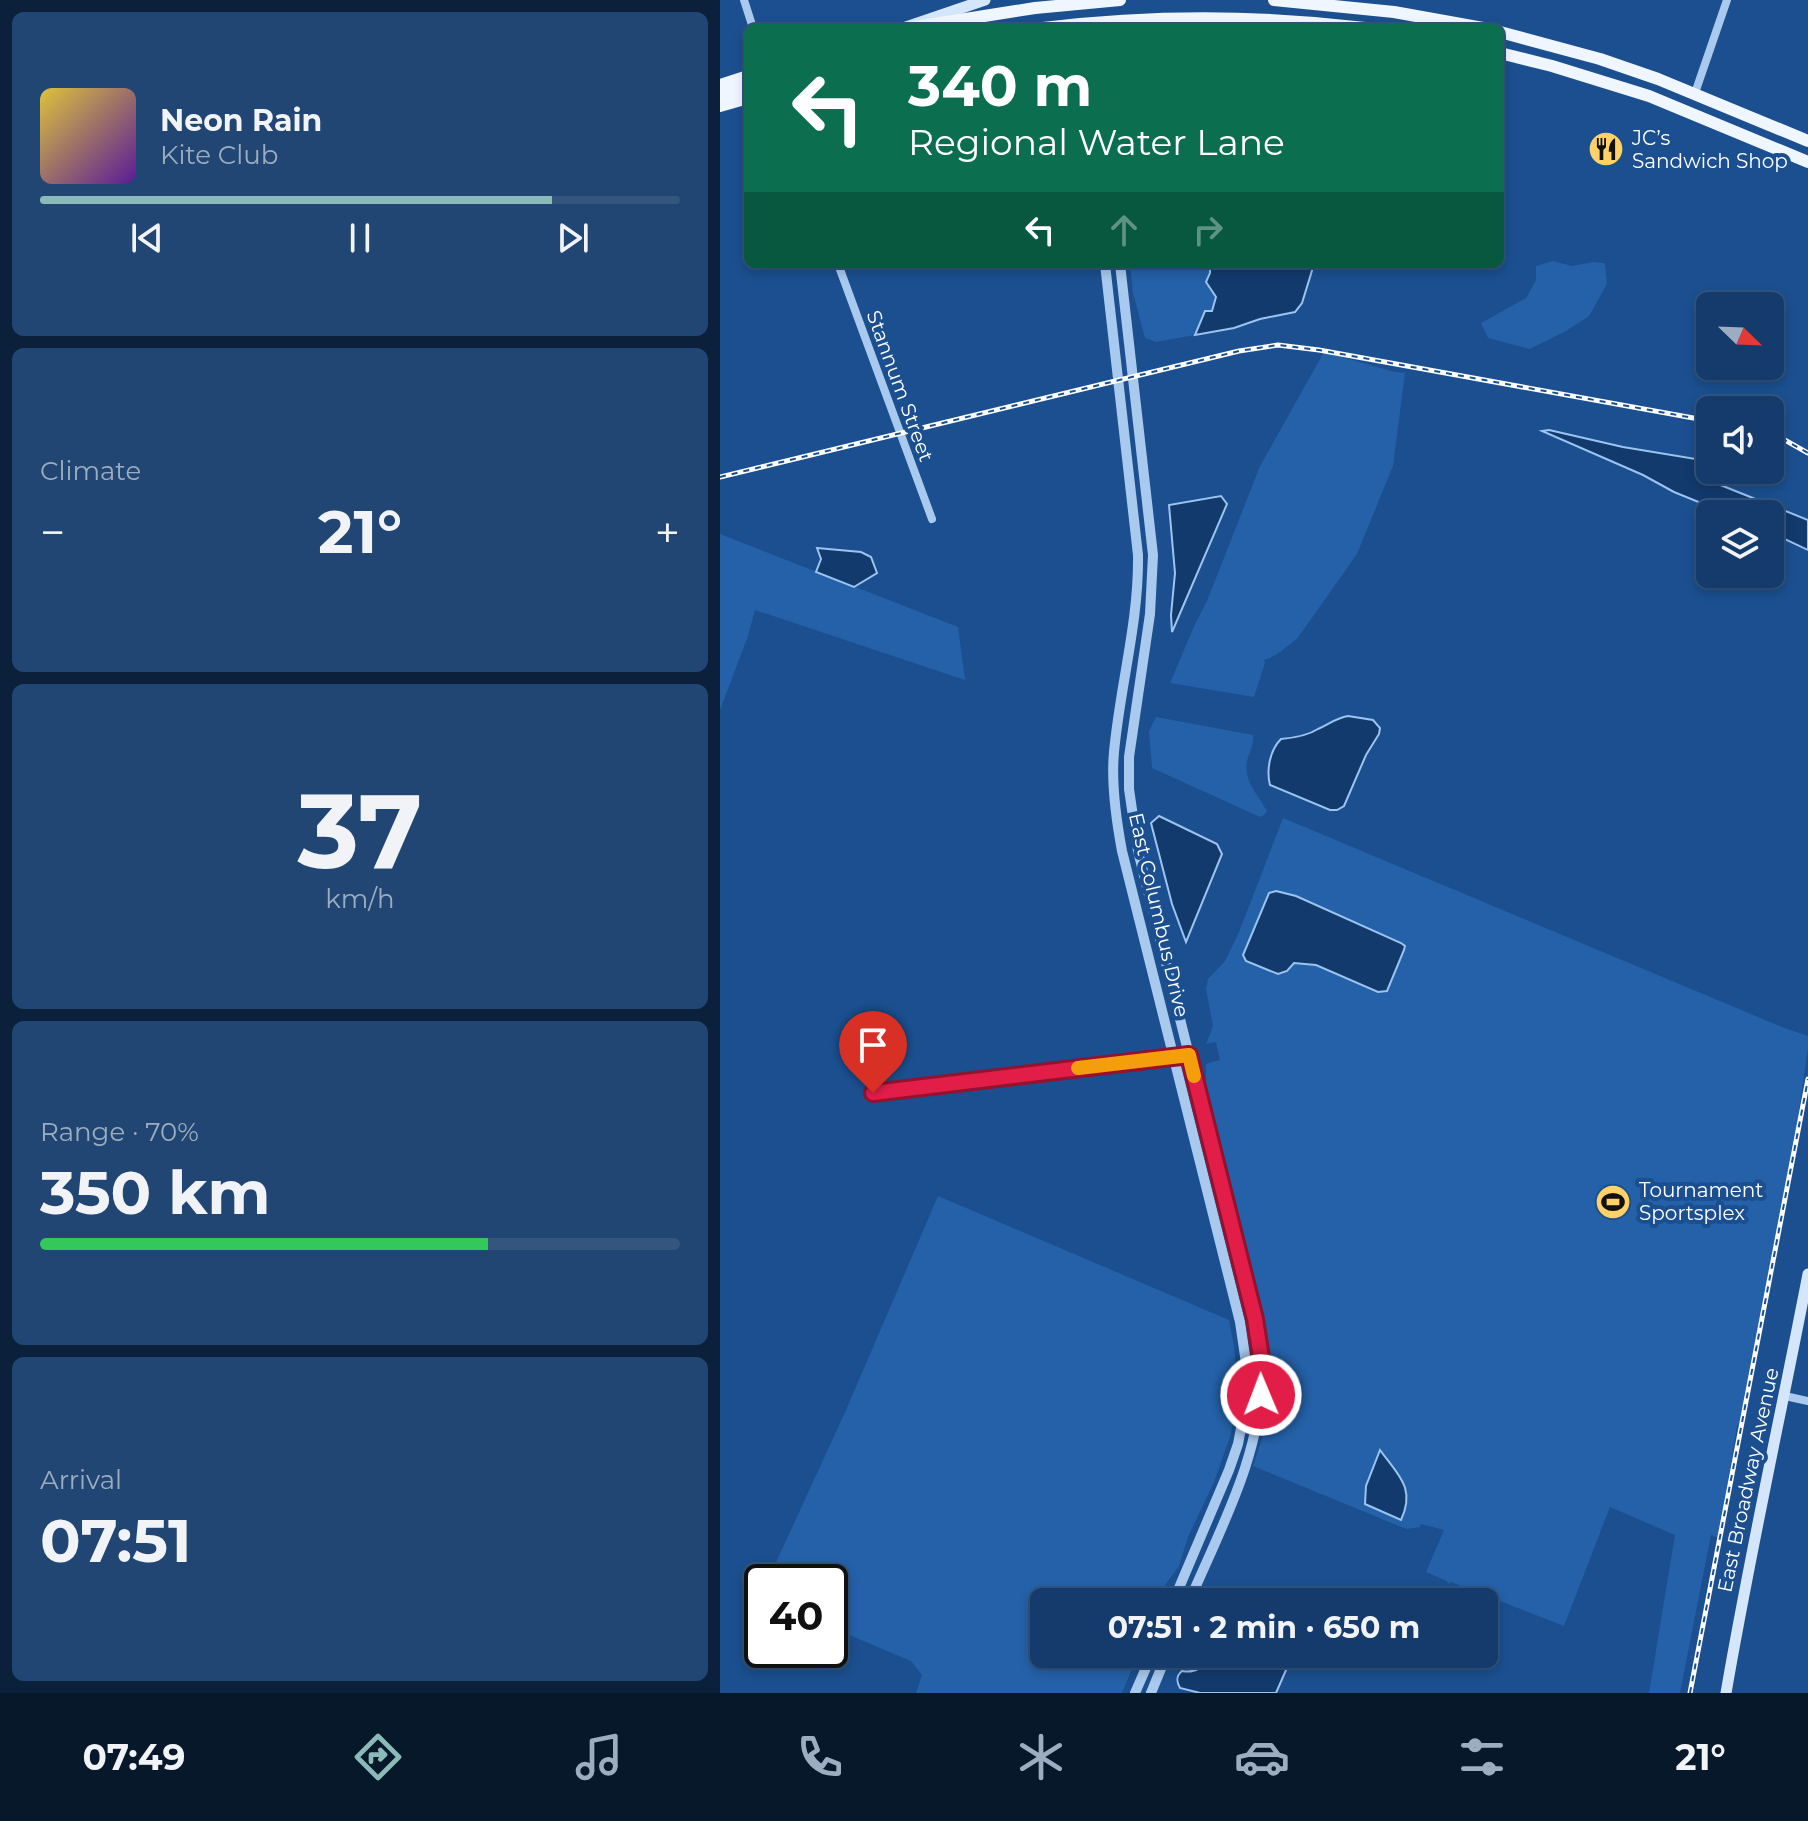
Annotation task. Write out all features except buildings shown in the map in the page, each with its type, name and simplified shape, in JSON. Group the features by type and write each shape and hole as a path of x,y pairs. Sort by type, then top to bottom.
{"main road":[{"path":"915,24 985,0"},
{"path":"933,24 1011,11 1120,0"},
{"path":"1274,0 1394,12 1461,24"},
{"path":"1297,21 1298,1"},
{"path":"1082,2 1084,24"},
{"path":"1101,24 1205,17 1326,24"},
{"path":"1504,33 1600,59 1695,93 1808,141"},
{"path":"1504,54 1599,79 1649,96 1808,162"},
{"path":"720,85 744,77"},
{"path":"720,96 744,87"},
{"path":"720,106 744,99"},
{"name":"East Broadway Avenue","path":"1726,1693 1744,1587 1808,1274"}],"street":[{"path":"744,0 752,24"},
{"path":"1695,93 1727,0"},
{"name":"Stannum Street","path":"839,268 932,519"},
{"name":"East Columbus Drive","path":"1105,268 1138,555 1136,610 1114,755 1116,820 1240,1322 1246,1363 1243,1418 1238,1444 1179,1588"},
{"name":"East Columbus Drive","path":"1120,268 1153,555 1152,602 1129,757 1132,821 1255,1319 1262,1364 1261,1395 1252,1448 1195,1588"},
{"path":"1122,696 1137,698"},
{"path":"873,1093 1189,1055"},
{"path":"1785,1396 1808,1401"},
{"path":"1135,1693 1146,1668"},
{"path":"1151,1693 1161,1668"}],"shaded area":[{"path":"1553,261 1572,266 1605,263 1607,284 1589,316 1530,349 1488,338 1481,323 1526,298 1536,280 1536,266"},
{"path":"1130,268 1210,268 1210,290 1216,297 1212,311 1205,312 1195,335 1156,342 1145,338 1133,293"},
{"path":"1210,268 1313,268 1302,303 1295,312 1195,335 1205,311 1212,311 1216,297 1206,282"},
{"path":"1324,352 1405,373 1393,466 1357,554 1297,639 1264,660 1254,697 1170,683 1207,601 1260,466"},
{"path":"1542,431 1696,459 1696,484 1718,484 1758,500 1696,501"},
{"path":"1221,496 1227,504 1172,632 1175,573 1169,505"},
{"path":"1784,510 1808,520 1808,550 1784,539"},
{"path":"720,534 958,627 965,680 755,610 720,710"},
{"path":"817,548 861,552 871,557 877,573 854,587 816,572 821,559"},
{"path":"1348,716 1373,720 1380,728 1344,806 1330,810 1270,785 1270,760 1281,739 1305,735"},
{"path":"1156,717 1253,735 1246,768 1252,787 1267,811 1264,815 1260,817 1152,768 1149,731"},
{"path":"1159,816 1217,844 1222,854 1186,942 1172,904 1151,823"},
{"path":"1283,818 1808,1036 1793,1152 1741,1423 1737,1426 1719,1538 1711,1535 1680,1693 1649,1693 1675,1535 1610,1507 1564,1626 1498,1600 1498,1588 1466,1588 1451,1582 1448,1584 1426,1572 1444,1530 1421,1524 1420,1527 1407,1529 1253,1466 1269,1403 1267,1337 1206,1086 1206,1064 1220,1060 1216,1042 1206,1044 1213,1026 1206,989 1208,979 1225,961","holes":["1276,891 1296,896 1401,942 1405,947 1387,991 1377,992 1309,963 1294,963 1278,974 1246,961 1269,893","1380,1451 1401,1519 1365,1504 1366,1485"]},
{"path":"1276,891 1296,896 1405,946 1387,991 1378,992 1316,965 1294,963 1287,971 1278,974 1246,961 1243,955 1269,893"},
{"path":"938,1196 1229,1320 1237,1382 1231,1434 1179,1566 1164,1588 1030,1588 1030,1668 1132,1668 1122,1693 916,1693 922,1675 911,1661 848,1635 848,1564 775,1564 846,1410"},
{"path":"1380,1450 1406,1490 1407,1499 1401,1520 1365,1504 1366,1486"},
{"path":"1287,1668 1276,1693 1200,1693 1180,1688 1177,1681 1182,1671"}],"railway":[{"path":"720,477 1239,351 1278,345 1696,418"},
{"path":"1784,440 1808,453"},
{"path":"1690,1693 1808,1079"}],"slow traffic":[{"path":"1078,1068 1189,1055 1194,1076"}],"place":[{"name":"JC’s Sandwich Shop","path":"1606,149"},
{"name":"Tournament Sportsplex","path":"1613,1202"}],"route":[{"path":"873,1093 1189,1055 1255,1319 1262,1364 1261,1395"}]}
